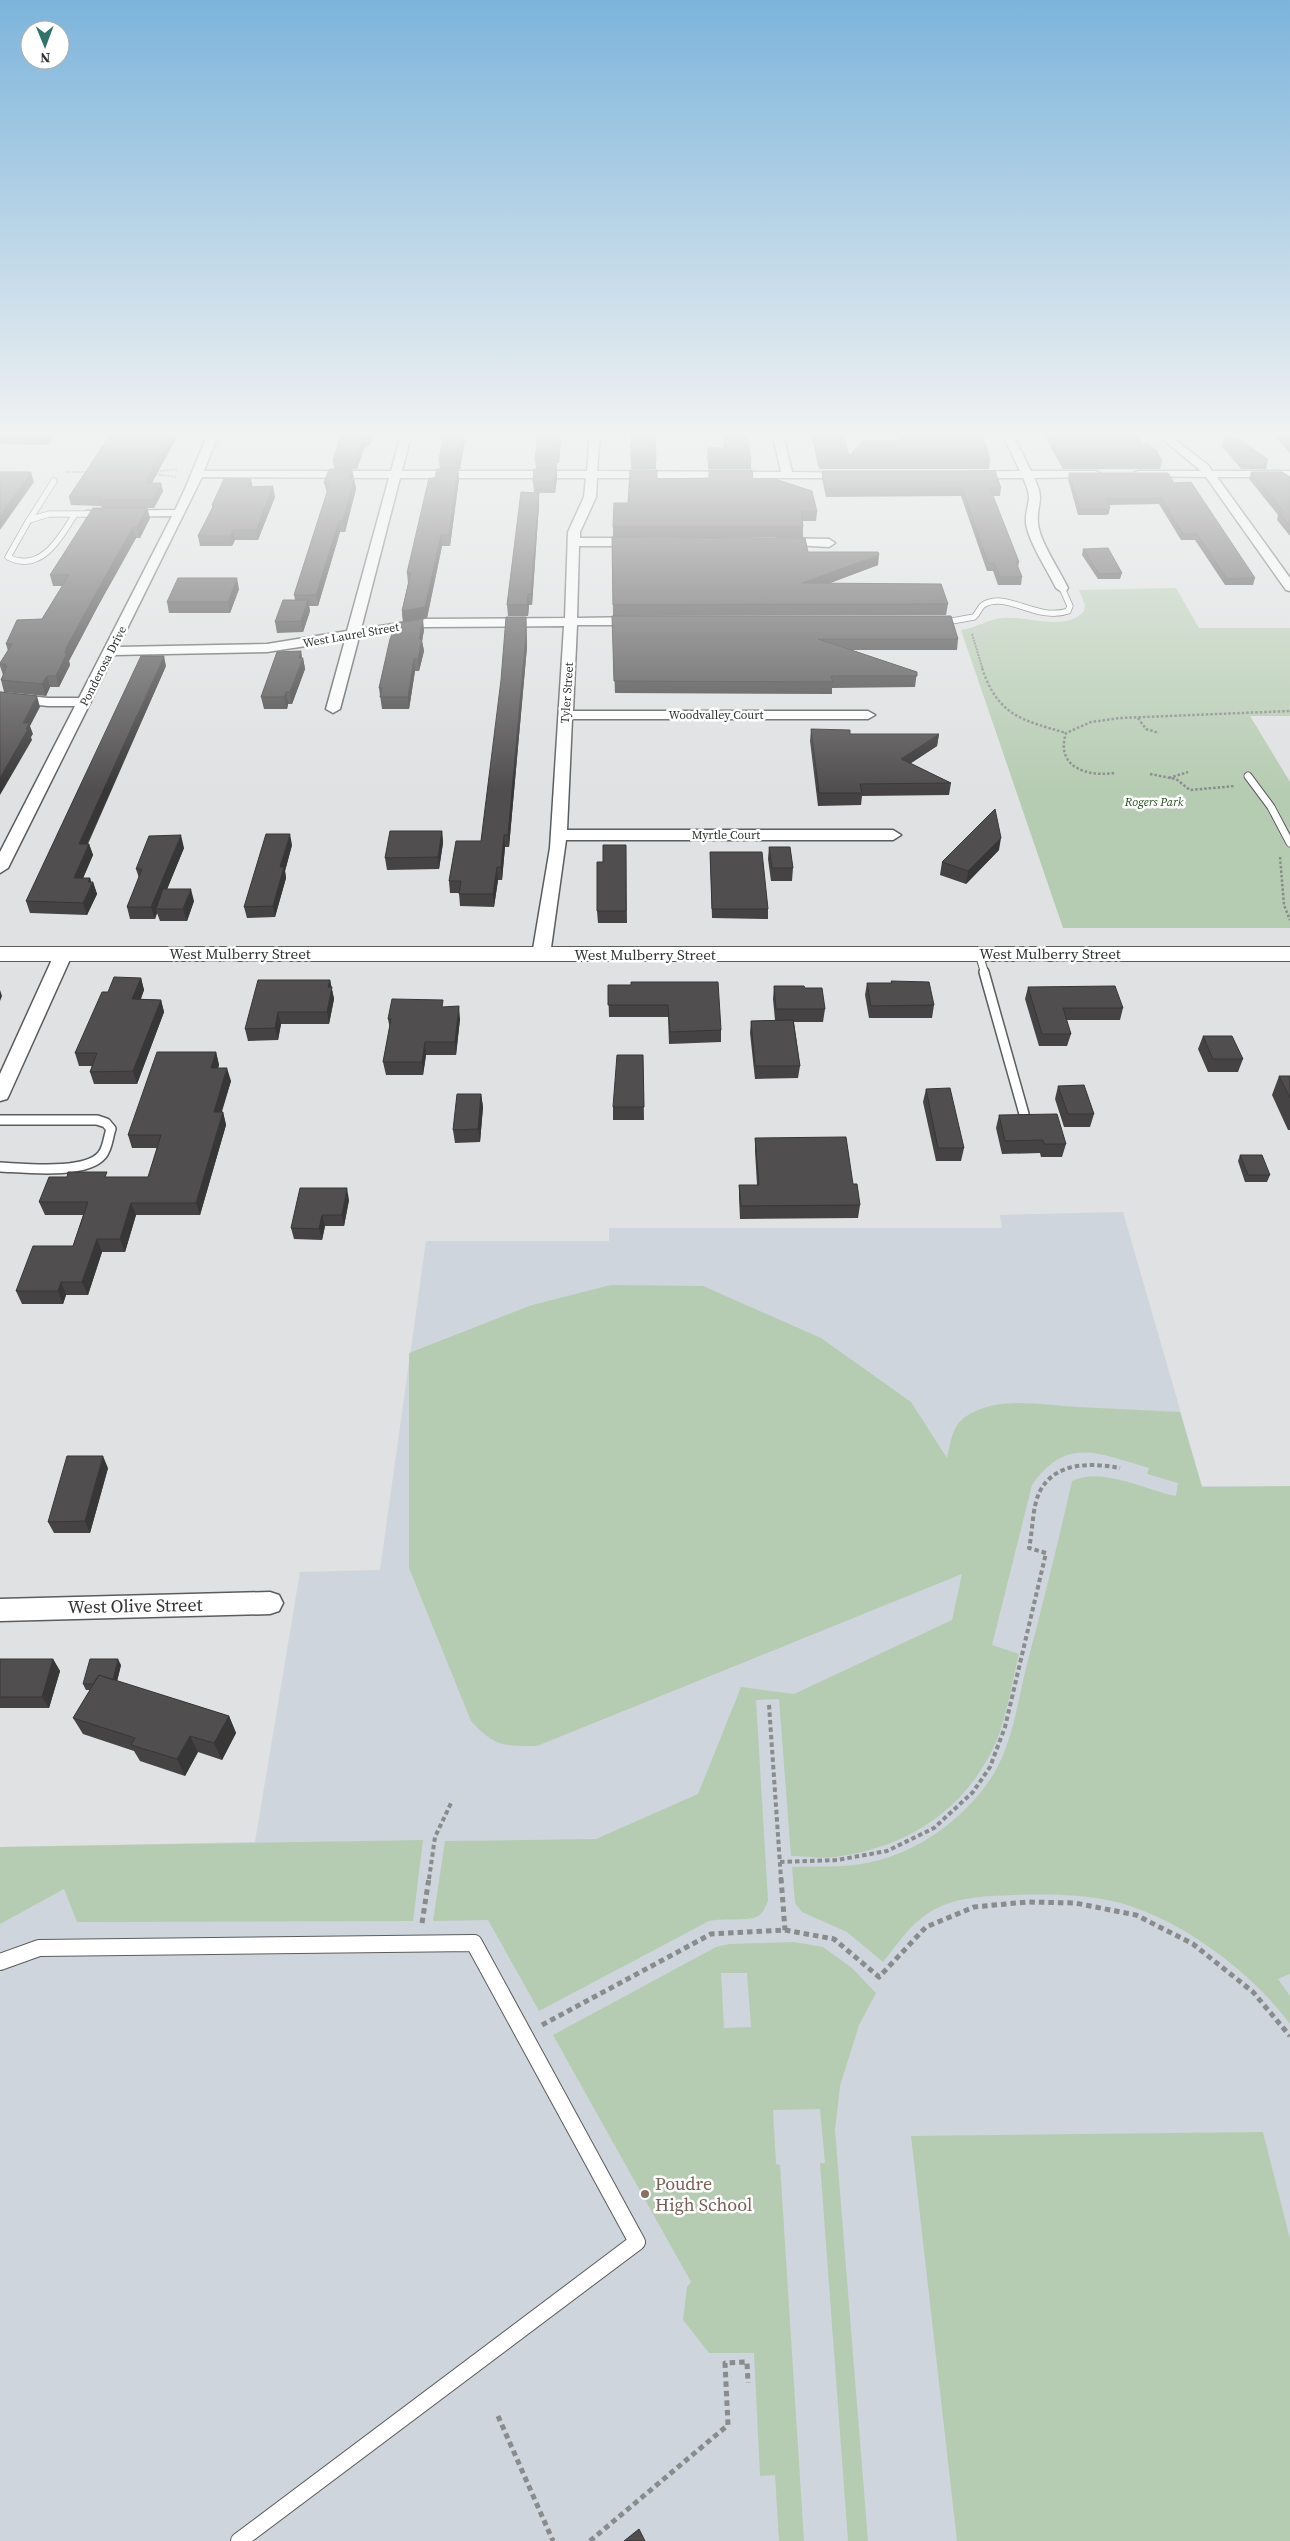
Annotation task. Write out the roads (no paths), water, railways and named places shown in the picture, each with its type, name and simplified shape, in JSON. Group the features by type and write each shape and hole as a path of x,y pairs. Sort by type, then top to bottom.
{"main road":[{"name":"West Mulberry Street","path":"0,954 1290,954"}],"street":[{"name":"Ponderosa Drive","path":"0,868 159,554"},
{"path":"333,709 375,554"},
{"name":"Tyler Street","path":"541,955 559,835 572,621 573,554"},
{"path":"1045,554 1062,588"},
{"path":"1267,554 1290,586"},
{"name":"West Laurel Street","path":"111,651 247,650 307,644 353,634 425,623 650,621"},
{"path":"0,697 38,702 85,702"},
{"name":"Woodvalley Court","path":"565,716 868,715"},
{"name":"Myrtle Court","path":"559,835 893,835"},
{"path":"0,1095 63,954"},
{"name":"West Olive Street","path":"0,1610 270,1603"}],"lane":[{"path":"9,554 8,557 12,559 38,559 50,554"},
{"path":"947,622 974,618 978,615 981,606 994,602 1012,603 1037,614 1064,613 1068,611 1070,606 1062,588"},
{"path":"1248,776 1271,807 1290,843"},
{"path":"978,954 1024,1114"},
{"path":"0,1120 97,1120 106,1123 111,1129 102,1156 91,1163 78,1166 0,1167"},
{"path":"0,1962 39,1948 474,1942 637,2242 239,2541"}],"place":[{"name":"Poudre High School","path":"645,2194"}],"park label":[{"name":"Rogers Park","path":"1154,802"}]}
